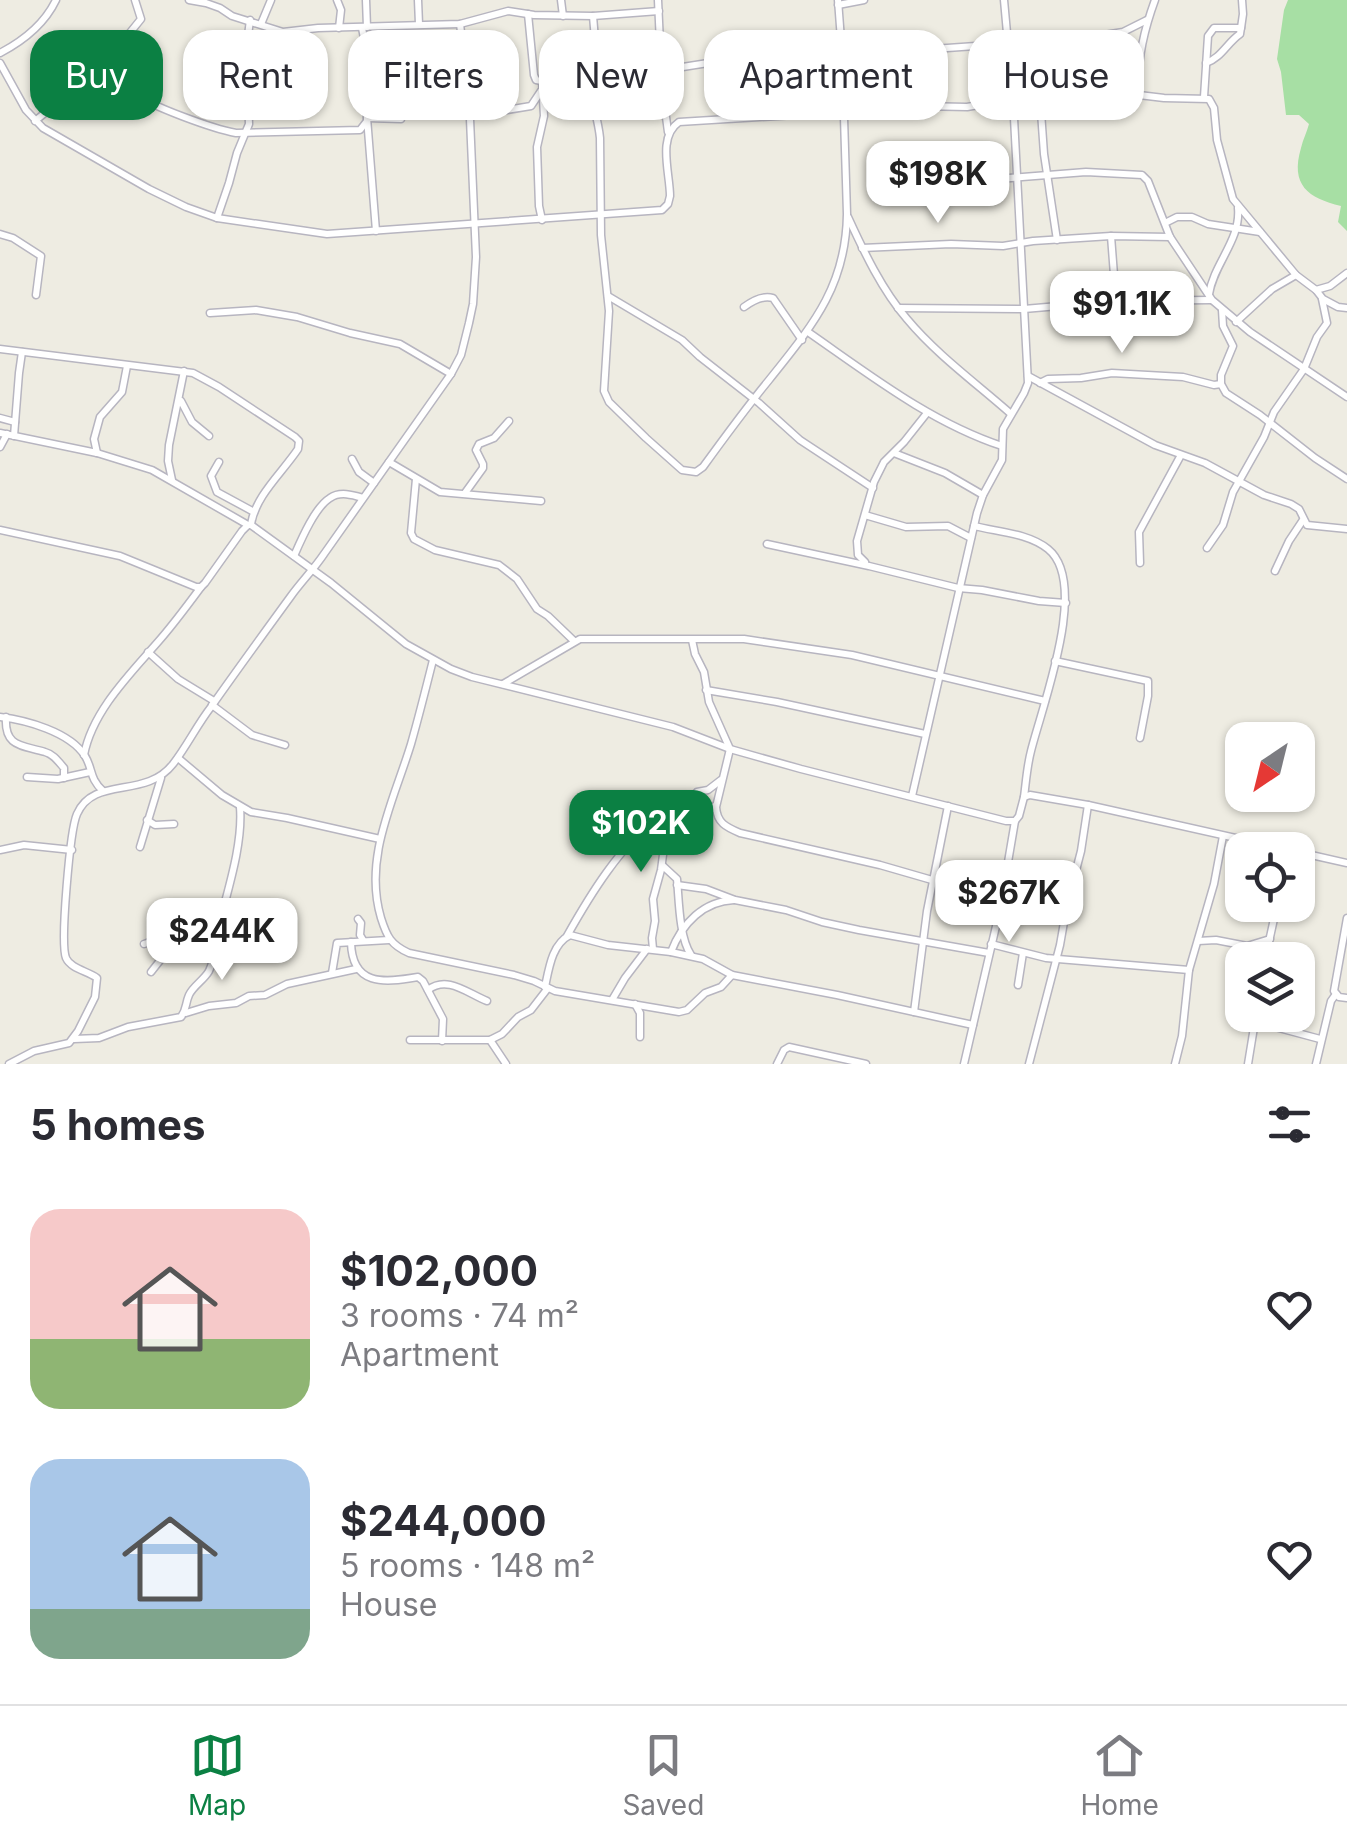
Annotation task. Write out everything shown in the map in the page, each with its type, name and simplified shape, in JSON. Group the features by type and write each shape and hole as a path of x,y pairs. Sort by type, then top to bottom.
{"street":[{"path":"0,52 40,24 56,0"},
{"path":"132,30 141,19 136,4 148,0"},
{"path":"189,0 203,1 283,32 460,24 508,11 563,16 659,12"},
{"path":"222,0 229,14"},
{"path":"261,24 271,0"},
{"path":"337,0 341,10 339,28"},
{"path":"364,30 366,0"},
{"path":"418,0 420,24"},
{"path":"562,0 563,16"},
{"path":"658,0 660,30"},
{"path":"840,30 838,2 864,0"},
{"path":"1004,0 1006,30"},
{"path":"1144,39 1155,0"},
{"path":"1206,64 1220,56 1230,40 1240,34 1242,0"},
{"path":"500,2 508,11"},
{"path":"528,14 534,75 539,82"},
{"path":"594,16 595,30"},
{"path":"217,218 250,116 246,51 250,20"},
{"path":"1124,30 1147,20"},
{"path":"460,24 461,30"},
{"path":"1204,97 1206,40 1211,30 1242,26"},
{"path":"0,63 35,122 149,189 217,218 315,233 662,210 670,196 667,120"},
{"path":"519,108 531,106 539,91"},
{"path":"1144,95 1204,97 1211,101 1233,199 1296,275 1316,290 1328,323 1317,337 1304,370 1280,400 1264,438 1232,492 1223,525 1207,548"},
{"path":"163,106 236,133 360,130 369,136"},
{"path":"668,132 678,122 704,119"},
{"path":"360,130 367,120"},
{"path":"367,120 376,231"},
{"path":"8,1064 72,1039 95,997 98,985 94,974 69,962 65,953 66,891 78,812 103,790 137,787 161,776 178,758 213,703 389,462 461,353 472,304 476,258 470,120"},
{"path":"542,220 537,147 543,120"},
{"path":"598,120 608,340 604,388 607,399 682,470 693,473 700,470 808,332 835,281 844,252 847,214 844,120"},
{"path":"912,796 974,526 983,496 1001,464 1002,433 1024,394 1028,376 1014,120"},
{"path":"1042,120 1057,240"},
{"path":"929,177 972,181 1047,174 1142,175 1170,237 1210,298 1236,322 1347,397"},
{"path":"1210,298 1213,274 1236,227 1238,206"},
{"path":"847,214 862,248 898,308 920,334 1011,414"},
{"path":"1165,223 1186,216 1208,224 1262,233"},
{"path":"0,234 41,256 36,295"},
{"path":"862,248 1003,246 1111,236 1170,237"},
{"path":"1111,236 1116,301"},
{"path":"1316,290 1330,286 1347,273"},
{"path":"1236,322 1272,288 1296,275"},
{"path":"607,296 682,340 800,440 873,488"},
{"path":"744,307 755,300 773,298 802,340"},
{"path":"898,308 1024,309 1210,298"},
{"path":"1322,298 1347,308"},
{"path":"1222,309 1223,326 1233,348 1221,374 1221,384 1231,398 1347,479"},
{"path":"210,313 249,310 296,316 400,344 450,374"},
{"path":"808,332 927,412 1002,446"},
{"path":"0,349 200,376 299,441 298,449 249,525 97,720 84,755 96,785 103,790"},
{"path":"0,447 15,422 22,352"},
{"path":"97,454 94,439 100,417 122,392 127,366"},
{"path":"172,480 169,445 184,372"},
{"path":"1040,383 1112,374 1183,377 1221,384"},
{"path":"1028,376 1154,445 1287,502 1296,507 1308,526 1347,529"},
{"path":"1066,378 1067,397"},
{"path":"178,395 188,416 209,436"},
{"path":"869,566 858,556 857,541 882,464 927,412"},
{"path":"0,418 15,422"},
{"path":"464,494 484,465 477,447 494,438 509,421"},
{"path":"7,434 97,454 172,480 294,556 406,644 472,677 673,727 730,749 828,777 1015,821"},
{"path":"894,453 946,473 983,496"},
{"path":"1140,562 1139,532 1181,455"},
{"path":"352,459 359,472 374,483"},
{"path":"218,462 211,476 217,492 254,512"},
{"path":"389,462 436,490 541,502"},
{"path":"416,479 414,540 435,550 499,565 517,579 537,609 574,640"},
{"path":"294,556 312,519 327,500 346,494 363,498"},
{"path":"865,514 906,527 948,526 971,538"},
{"path":"1275,571 1303,519"},
{"path":"964,1064 1066,603 1062,570 1049,549 1028,538 974,526"},
{"path":"0,530 120,556 201,587"},
{"path":"768,544 958,588 1066,603"},
{"path":"692,639 704,672 705,690 730,749 716,806 720,823 740,834 932,880"},
{"path":"503,684 574,640 762,640 1046,700"},
{"path":"148,652 252,735 285,745"},
{"path":"433,660 380,839 376,899 389,940 409,952 514,975 546,987 683,1012 705,994 721,988 732,975"},
{"path":"1056,661 1148,681 1140,738"},
{"path":"705,690 925,734"},
{"path":"64,778 64,768 47,752 22,747 6,734 3,717 42,726 84,755"},
{"path":"714,743 721,726"},
{"path":"178,758 240,808 380,839"},
{"path":"27,777 64,778 90,772"},
{"path":"140,847 161,776"},
{"path":"410,1040 490,1040 531,1010 546,987 552,958 562,939 600,881 632,842 656,818 722,780"},
{"path":"1024,797 1088,806 1225,837"},
{"path":"689,801 707,816"},
{"path":"612,1000 624,978 650,949 655,922 652,899 666,832 678,806"},
{"path":"696,824 716,806"},
{"path":"914,1013 932,880 948,806"},
{"path":"1029,1064 1060,944 1088,806"},
{"path":"185,1013 189,995 209,970 214,955 231,881 240,808"},
{"path":"147,820 155,825 174,824"},
{"path":"1175,1064 1190,970 1214,884 1222,836"},
{"path":"0,850 24,845 72,850"},
{"path":"1315,856 1347,863"},
{"path":"662,865 677,878 686,947 692,956"},
{"path":"677,885 706,889 840,926 923,941 1190,970"},
{"path":"671,952 688,921 699,912 716,902 736,900"},
{"path":"144,944 181,920 200,920 223,910"},
{"path":"1316,1064 1331,998 1336,994 1347,918"},
{"path":"358,919 363,940"},
{"path":"1269,942 1274,922"},
{"path":"151,972 168,949 174,927"},
{"path":"567,936 692,956 732,975 973,1024"},
{"path":"1198,941 1247,946 1270,939"},
{"path":"332,974 336,944 389,940"},
{"path":"351,942 356,969 373,978 423,980 443,1019 442,1041"},
{"path":"1018,985 1024,953"},
{"path":"72,1039 99,1038 128,1027 261,996 286,984 356,969"},
{"path":"428,990 446,984 487,1001"},
{"path":"1336,994 1347,998"},
{"path":"635,1004 640,1016 640,1037"},
{"path":"1248,1064 1254,1032"},
{"path":"1299,1032 1320,1039"},
{"path":"490,1040 506,1064"},
{"path":"777,1064 789,1048 866,1064"}],"green space":[{"path":"1288,0 1347,0 1347,231 1338,222 1341,206 1319,199 1300,181 1298,161 1309,124 1299,115 1286,115 1277,59"}]}
